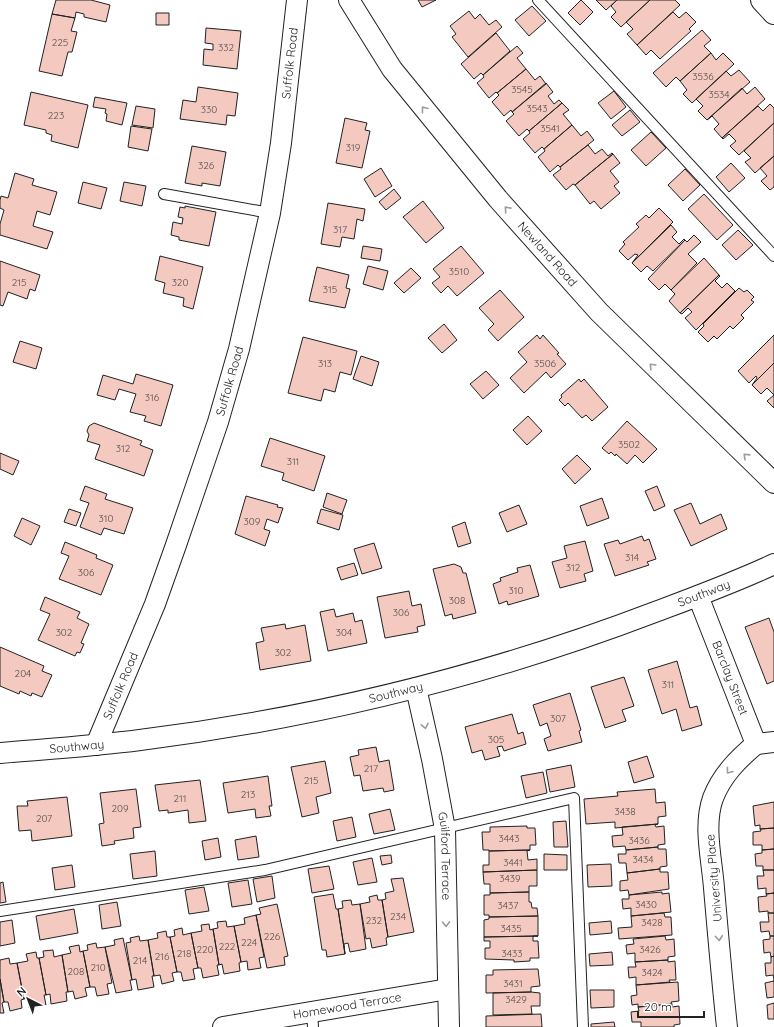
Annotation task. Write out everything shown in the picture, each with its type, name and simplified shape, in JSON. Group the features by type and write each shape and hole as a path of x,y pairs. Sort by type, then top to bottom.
{"main road":[{"path":"762,0 774,13"}],"street":[{"name":"Suffolk Road","path":"96,745 155,604 218,422 239,349 270,213 281,143 297,0"},
{"name":"Newland Road","path":"349,0 392,69 498,199 599,312 774,483"},
{"name":"Southway","path":"0,753 142,740 271,719 416,688 556,648 698,596 774,564"},
{"name":"Barclay Street","path":"698,596 765,743"},
{"name":"Guilford Terrace","path":"416,688 432,759 445,829 449,1027"},
{"name":"University Place","path":"726,1027 710,849 709,818 713,798 722,780 738,760 765,743"},
{"name":"Homewood Terrace","path":"223,1027 313,1020 448,989"}],"lane":[{"path":"538,0 774,256"},
{"path":"164,194 270,213"},
{"path":"0,911 265,870 574,798 583,1027"}],"building":[{"path":"56,0 91,0 110,5 106,22 84,17 84,14 76,12 75,18 52,14"},
{"path":"418,0 436,0 422,7"},
{"path":"581,0 593,12 580,25 568,13"},
{"path":"596,0 617,0 606,10"},
{"path":"617,0 650,0 621,27 611,17 616,12 611,6"},
{"path":"650,0 675,0 680,5 637,45 627,34 633,29 626,22"},
{"path":"532,6 546,21 529,36 515,20"},
{"path":"469,11 475,19 480,14 489,25 496,20 502,27 468,57 452,37 456,34 450,26"},
{"path":"673,12 679,18 686,12 696,22 689,29 691,31 660,59 651,50 646,55 637,45"},
{"path":"156,13 169,13 169,25 156,25"},
{"path":"52,14 75,18 71,31 77,32 72,52 68,52 62,76 39,71"},
{"path":"206,28 241,31 237,69 203,65 204,49 213,50 213,44 205,43"},
{"path":"702,30 711,40 704,46 711,53 680,81 676,77 666,87 653,73"},
{"path":"496,33 510,51 483,75 481,73 474,79 461,64"},
{"path":"517,46 523,53 517,58 526,69 489,98 477,83 484,77 483,75"},
{"path":"711,53 716,60 723,53 734,64 692,103 683,94 687,90 680,81"},
{"path":"526,69 535,80 540,76 546,84 512,112 511,110 504,116 492,102 499,95 497,93"},
{"path":"739,70 750,82 707,120 698,111 703,106 696,99 726,71 731,76"},
{"path":"546,83 553,92 548,96 554,104 559,100 562,103 529,131 527,129 519,136 506,121 514,114 512,112"},
{"path":"198,87 238,93 235,116 227,115 226,125 180,119 183,100 196,102"},
{"path":"755,87 765,99 722,138 714,129 719,124 712,116 707,120 742,88 747,94"},
{"path":"614,91 626,107 611,119 598,103"},
{"path":"31,92 88,105 78,148 51,141 52,135 46,133 46,130 24,125"},
{"path":"95,97 127,103 122,125 106,121 106,109 93,107"},
{"path":"562,103 569,110 563,114 572,125 544,149 542,147 535,153 523,139 530,133 529,131"},
{"path":"770,104 774,108 774,123 739,155 730,146 736,141 729,134 723,139 722,138 758,106 763,111"},
{"path":"136,106 155,109 153,128 132,125"},
{"path":"630,110 640,122 622,136 612,125"},
{"path":"345,118 367,123 365,130 370,131 362,168 336,163"},
{"path":"774,123 774,156 755,173 745,162 751,158 744,151"},
{"path":"572,125 581,136 587,131 594,140 560,167 558,165 550,172 538,157 545,151 544,149"},
{"path":"131,126 152,129 148,151 128,147"},
{"path":"651,132 666,148 646,166 631,150"},
{"path":"588,145 595,154 602,149 608,156 612,153 613,154 575,185 573,184 566,190 553,175 561,169 560,167"},
{"path":"192,146 226,152 220,186 202,183 202,186 185,183"},
{"path":"613,154 620,163 610,171 619,182 614,186 620,193 601,209 594,201 590,204 575,185"},
{"path":"774,156 774,187 770,190 761,181 767,176 760,168"},
{"path":"731,163 745,178 729,192 716,177"},
{"path":"381,168 392,186 375,197 364,179"},
{"path":"685,169 700,185 683,201 668,185"},
{"path":"15,173 34,179 32,185 57,192 50,215 37,211 33,226 53,232 47,249 0,235 0,224 4,210 0,208 0,200 1,196 8,198"},
{"path":"83,182 107,188 101,209 78,203"},
{"path":"124,182 146,186 142,206 120,201"},
{"path":"394,189 401,198 386,210 379,202"},
{"path":"704,194 733,225 717,240 688,209"},
{"path":"423,201 444,228 426,243 403,217"},
{"path":"328,203 365,209 363,221 357,219 354,239 342,237 340,247 321,244"},
{"path":"185,206 216,212 209,246 179,240 179,237 171,235 173,222 182,224 183,218 178,217 180,207 185,208"},
{"path":"659,208 673,222 632,263 638,255 635,254 628,260 619,251 625,244 623,242 639,227 636,224 646,215 649,218"},
{"path":"671,225 677,232 672,237 679,244 684,239 685,240 653,271 647,266 641,272 632,263"},
{"path":"738,230 753,245 736,260 722,245"},
{"path":"694,235 701,242 688,254 697,263 671,290 665,284 659,290 648,279 685,240 687,242"},
{"path":"363,246 382,249 380,261 361,258"},
{"path":"461,246 484,273 457,296 448,286 441,293 432,283 440,277 433,269"},
{"path":"160,256 203,267 193,309 183,306 184,298 163,293 165,283 155,280"},
{"path":"704,258 719,275 680,313 669,301 675,294 671,290"},
{"path":"0,261 40,275 35,291 30,289 27,299 8,292 3,306 0,305"},
{"path":"368,266 388,271 383,290 363,284"},
{"path":"317,267 349,275 346,288 350,289 345,308 309,301"},
{"path":"411,268 421,278 404,293 394,283"},
{"path":"719,275 720,276 715,281 722,288 727,283 735,291 696,330 685,318 692,312 688,308 682,314 680,313"},
{"path":"739,288 744,292 747,290 754,297 751,300 754,302 741,315 744,318 733,329 730,326 717,339 714,336 708,342 698,332 704,326 703,324"},
{"path":"500,290 524,317 498,341 488,330 494,324 479,308"},
{"path":"444,324 457,340 442,353 428,338"},
{"path":"537,335 540,339 543,335 559,353 557,354 566,364 551,378 546,372 524,393 510,378 527,362 518,352"},
{"path":"774,335 774,363 752,385 757,378 756,376 749,383 738,371"},
{"path":"303,337 357,351 351,375 340,372 335,392 324,389 321,401 288,393"},
{"path":"20,341 42,348 36,369 13,362"},
{"path":"361,356 379,362 372,386 353,379"},
{"path":"774,363 774,395 767,388 761,394 752,385"},
{"path":"486,371 499,385 483,399 470,384"},
{"path":"136,374 173,385 161,426 144,421 146,416 130,412 136,394 119,389 115,400 97,395 103,375 133,384"},
{"path":"579,379 581,382 584,379 608,407 592,421 586,415 582,418 568,403 565,406 559,400 562,397 561,395"},
{"path":"774,395 774,408 767,401"},
{"path":"528,416 542,431 527,445 513,430"},
{"path":"627,421 657,449 643,463 635,455 627,464 616,454 615,456 611,452 609,454 602,448"},
{"path":"94,423 142,441 140,445 153,450 144,476 95,459 100,445 87,441 89,435 87,431 89,426"},
{"path":"270,438 325,456 314,491 282,480 284,473 261,466"},
{"path":"0,453 19,461 13,475 0,469"},
{"path":"577,455 591,469 575,484 562,469"},
{"path":"85,486 107,494 105,499 133,508 124,534 104,528 101,535 80,527 89,503 80,500"},
{"path":"657,486 665,506 654,511 645,491"},
{"path":"327,493 347,500 342,514 323,507"},
{"path":"246,496 278,505 277,507 283,508 278,523 267,519 264,529 270,531 265,546 235,534"},
{"path":"602,498 609,518 587,526 580,506"},
{"path":"691,503 700,524 721,514 727,529 691,546 674,510"},
{"path":"519,505 527,524 507,532 499,513"},
{"path":"69,509 81,513 76,526 64,522"},
{"path":"321,509 343,515 339,530 317,523"},
{"path":"22,518 40,526 31,545 14,536"},
{"path":"465,522 471,543 458,547 452,527"},
{"path":"642,536 644,541 649,539 656,559 647,562 649,565 615,576 604,544 618,540 620,544"},
{"path":"585,541 593,571 584,574 586,581 560,588 552,562 567,558 564,546"},
{"path":"65,542 97,555 96,558 113,565 101,595 59,579 69,556 61,553"},
{"path":"374,543 382,568 362,574 354,549"},
{"path":"354,563 358,575 341,580 337,568"},
{"path":"454,564 461,567 463,573 466,573 476,613 453,619 452,614 445,616 433,569"},
{"path":"530,565 539,596 508,605 507,601 499,604 493,584 501,581 500,578 518,572 517,568"},
{"path":"409,591 412,606 421,604 425,625 417,627 418,632 385,638 377,597"},
{"path":"45,597 80,612 77,618 89,624 81,643 84,644 80,653 77,652 75,656 38,640 50,614 40,610"},
{"path":"334,609 336,617 353,613 355,622 362,620 367,643 328,651 320,612"},
{"path":"769,618 774,632 774,681 767,684 745,627"},
{"path":"285,624 286,629 305,625 311,661 260,670 256,643 264,641 261,628"},
{"path":"0,647 44,666 42,671 52,675 42,697 32,693 31,696 20,691 19,694 0,686"},
{"path":"677,661 690,708 697,706 702,725 682,731 676,709 662,714 648,670"},
{"path":"624,677 634,706 622,710 626,721 605,728 591,687"},
{"path":"570,693 581,730 579,731 582,742 548,751 544,739 551,736 547,723 540,726 533,705"},
{"path":"512,714 518,734 523,732 526,744 504,751 502,746 497,747 500,756 485,760 482,750 472,753 465,727"},
{"path":"376,747 379,762 389,760 394,790 384,792 383,788 363,791 360,775 354,776 350,757 359,755 358,750"},
{"path":"647,756 654,777 634,783 628,762"},
{"path":"325,761 331,793 316,797 319,813 302,817 291,767"},
{"path":"571,765 575,787 550,792 546,770"},
{"path":"543,772 547,793 526,798 521,776"},
{"path":"268,776 272,806 269,806 271,816 256,818 255,809 228,813 223,783"},
{"path":"200,780 206,821 189,823 188,810 168,813 168,810 159,811 155,785"},
{"path":"136,789 141,827 133,828 134,838 114,841 115,844 102,846 99,824 104,823 100,793"},
{"path":"655,789 656,803 665,802 666,816 658,817 658,824 615,828 615,822 586,824 584,799 618,796 617,792"},
{"path":"67,797 72,836 32,841 31,830 19,831 17,806 28,806 27,801"},
{"path":"774,802 774,828 760,829 760,825 755,826 753,806"},
{"path":"390,809 395,830 374,834 369,814"},
{"path":"352,817 356,837 337,841 333,821"},
{"path":"566,821 568,847 554,847 553,822"},
{"path":"658,824 655,825 656,827 664,826 665,844 658,845 658,847 626,850 625,846 613,847 612,836 623,835 622,827"},
{"path":"527,826 527,828 535,828 536,845 530,845 530,850 483,850 482,832 490,832 490,827"},
{"path":"774,828 774,849 762,850 762,845 753,845 753,832 761,831 760,829"},
{"path":"256,836 259,857 238,860 235,840"},
{"path":"218,838 221,857 205,860 202,841"},
{"path":"658,847 658,849 666,849 667,866 660,867 660,869 627,873 626,863 619,863 618,854 626,854 626,850"},
{"path":"774,849 774,870 763,870 763,866 756,866 755,854 762,853 762,850"},
{"path":"530,850 527,851 528,860 537,859 537,870 483,872 483,865 489,865 489,851"},
{"path":"155,851 157,876 133,879 130,854"},
{"path":"544,854 567,855 567,870 544,870"},
{"path":"391,855 392,863 382,865 380,856"},
{"path":"372,858 377,882 358,885 353,862"},
{"path":"611,864 612,886 588,887 587,865"},
{"path":"72,865 75,887 55,890 52,868"},
{"path":"329,866 334,889 312,893 308,869"},
{"path":"660,869 660,872 668,872 669,889 629,895 628,890 620,891 620,881 628,880 627,873"},
{"path":"537,870 537,886 529,886 529,892 490,893 490,884 484,884 483,872"},
{"path":"763,870 774,870 774,893 766,894 766,888 758,889 757,876 764,876"},
{"path":"272,876 275,898 257,902 253,879"},
{"path":"403,878 414,932 388,937 382,900 386,899 385,893 394,891 391,879"},
{"path":"248,880 252,904 232,907 228,883"},
{"path":"3,882 6,902 0,903 0,883"},
{"path":"204,887 209,911 189,914 185,890"},
{"path":"529,892 529,902 531,902 532,908 537,908 538,916 489,917 489,915 484,915 484,895 490,895 490,893"},
{"path":"662,892 662,894 669,893 671,912 631,916 631,908 623,909 622,899 629,899 629,895"},
{"path":"774,893 774,913 768,913 768,911 759,912 758,897 767,896 766,894"},
{"path":"333,894 336,909 338,909 345,954 327,957 326,950 322,950 314,897"},
{"path":"377,895 378,900 382,900 388,937 386,938 387,945 372,948 370,938 366,939 360,904 370,902 369,897"},
{"path":"351,900 352,905 360,904 366,949 350,952 348,943 344,944 345,954 338,909 343,908 342,901"},
{"path":"117,902 121,926 102,929 99,905"},
{"path":"277,904 288,956 284,957 285,965 267,968 256,915 261,914 259,908"},
{"path":"74,909 78,933 40,940 36,916"},
{"path":"664,913 665,917 671,917 672,935 619,939 618,928 632,927 631,916"},
{"path":"768,913 774,913 774,936 770,936 769,931 761,932 760,922 769,922"},
{"path":"256,915 264,957 259,958 261,968 248,970 247,961 241,962 234,926 245,924 244,918"},
{"path":"538,916 538,936 484,937 484,920 489,919 489,917"},
{"path":"12,920 15,943 0,946 0,922"},
{"path":"226,921 227,927 234,926 241,962 239,963 240,971 224,974 222,964 219,965 213,929 218,928 217,922"},
{"path":"611,921 612,933 590,935 589,923"},
{"path":"209,924 210,930 213,929 219,965 217,965 219,975 203,978 201,968 198,968 191,933 202,931 201,925"},
{"path":"182,928 183,935 191,933 198,968 193,969 195,979 183,981 181,972 177,972 170,937 175,936 174,930"},
{"path":"166,931 167,937 170,937 177,972 172,973 174,981 162,984 160,975 154,976 148,940 158,938 157,933"},
{"path":"139,936 140,941 148,940 154,976 152,976 154,987 138,990 136,979 132,980 126,943 131,942 130,938"},
{"path":"533,936 533,941 538,941 539,958 530,958 530,961 514,962 514,960 485,959 485,948 490,948 490,941 484,941 484,937"},
{"path":"665,936 666,940 674,939 675,956 668,957 668,960 635,962 635,953 627,954 626,945 634,944 633,939"},
{"path":"770,936 774,936 774,956 771,957 770,952 764,953 763,940 770,939"},
{"path":"123,938 132,980 130,980 132,990 116,993 105,947 115,945 114,940"},
{"path":"96,943 97,948 105,947 112,983 107,984 109,994 97,996 95,987 90,987 83,951 88,950 87,945"},
{"path":"79,945 80,952 83,951 90,987 85,988 87,996 75,999 73,991 68,992 62,955 71,953 69,947"},
{"path":"53,950 54,957 62,955 68,992 66,992 67,1001 51,1004 50,994 46,995 39,958 44,957 43,951"},
{"path":"36,952 37,958 39,958 46,995 44,995 46,1005 29,1008 28,998 24,999 17,963 28,961 26,954"},
{"path":"612,952 613,965 590,966 589,954"},
{"path":"774,956 774,979 773,975 766,976 765,963 771,963 771,957"},
{"path":"9,958 10,964 17,963 24,999 21,1000 22,1008 10,1011 8,1002 4,1002 0,979 0,960"},
{"path":"668,960 668,962 675,961 676,980 669,980 670,982 636,985 636,977 629,978 628,967 636,967 635,962"},
{"path":"538,969 540,986 531,987 531,992 486,993 486,975 493,975 493,970"},
{"path":"0,979 4,1002 2,1003 4,1013 0,1013"},
{"path":"774,981 774,997 767,998 765,983"},
{"path":"678,982 679,1001 671,1002 672,1004 638,1007 638,1004 632,1005 631,996 637,995 636,985"},
{"path":"590,990 614,990 614,1007 591,1008"},
{"path":"493,993 540,993 540,1006 531,1006 532,1014 493,1015"},
{"path":"774,1003 774,1019 768,1019 767,1005"},
{"path":"672,1004 672,1007 679,1006 680,1024 674,1025 674,1027 641,1027 641,1022 632,1022 631,1012 639,1011 638,1007"},
{"path":"541,1014 542,1027 486,1027 486,1016"},
{"path":"614,1022 615,1027 591,1027 591,1024"}]}
